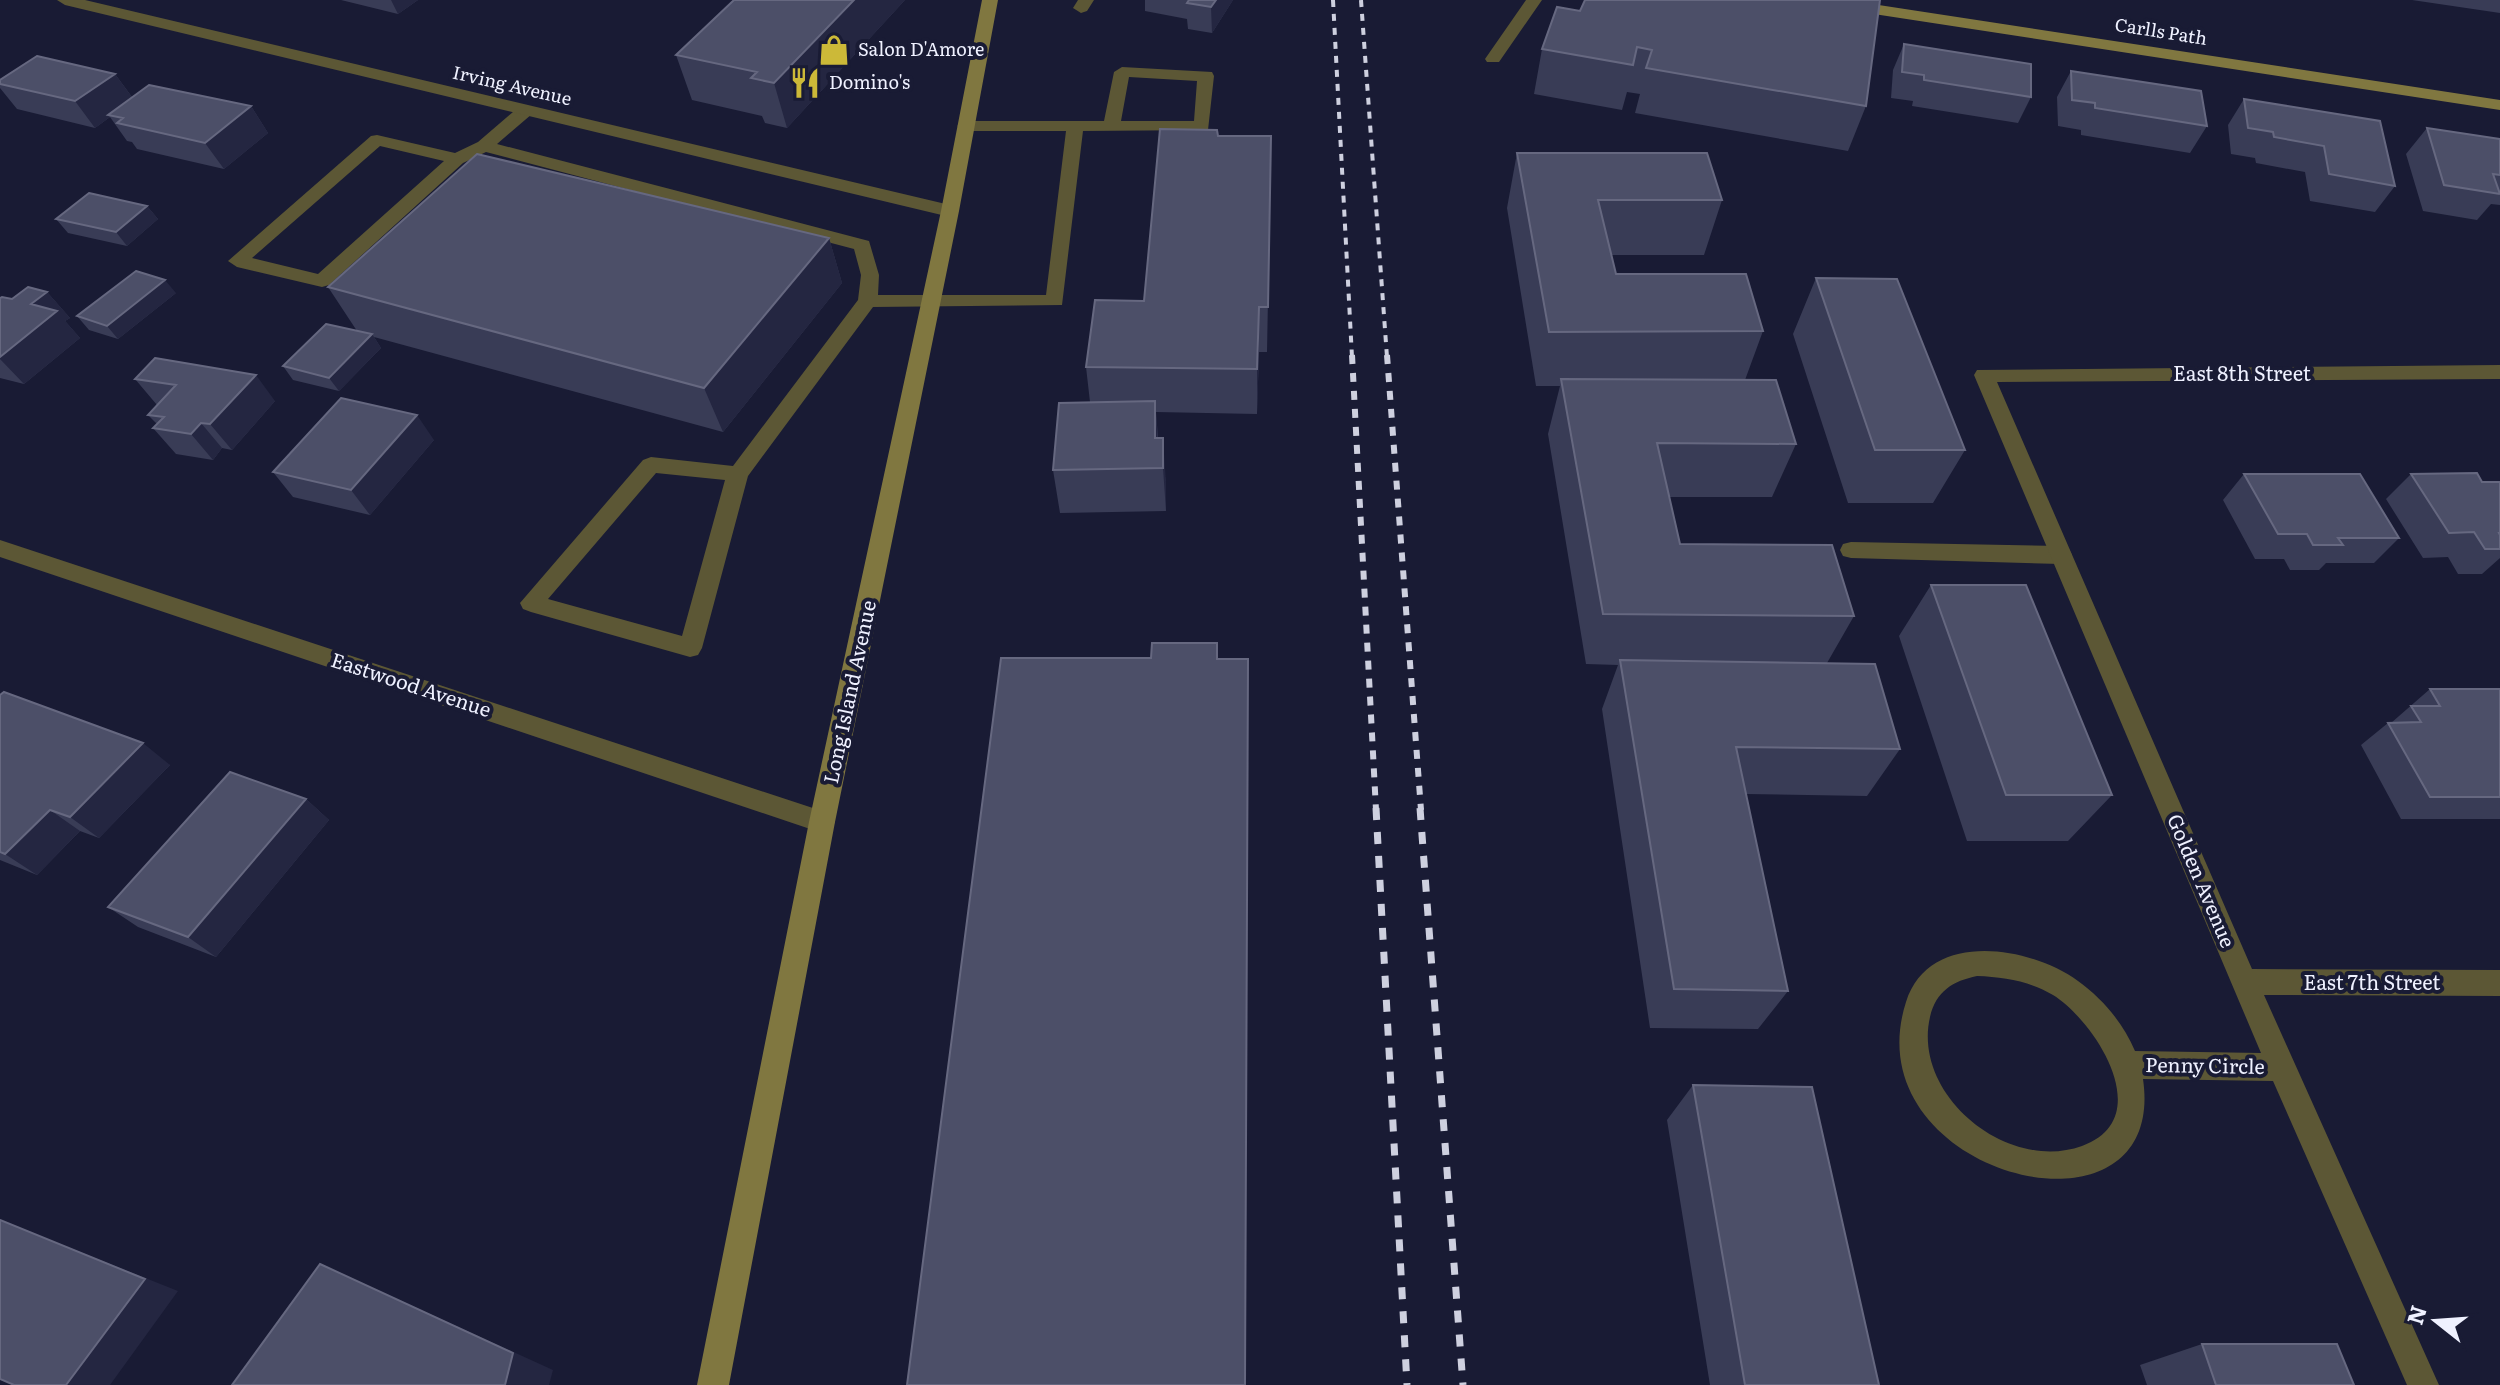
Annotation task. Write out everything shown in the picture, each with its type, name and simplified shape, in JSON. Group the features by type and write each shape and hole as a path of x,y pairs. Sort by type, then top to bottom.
{"street":[{"name":"Irving Avenue","path":"65,0 950,211"},
{"name":"Long Island Avenue","path":"713,1385 822,822 932,300 990,0"},
{"path":"1493,59 1534,0"},
{"name":"Carlls Path","path":"1815,0 2500,105"},
{"path":"966,126 1202,126 1206,76 1122,72 1112,125"},
{"path":"457,159 377,140 237,261 322,281 457,159 484,146 526,110"},
{"path":"868,301 1055,301 1075,126"},
{"path":"484,146 862,245 870,275 868,301 738,474 690,648 531,603 651,465 738,474"},
{"name":"East 8th Street","path":"1984,375 2500,372"},
{"name":"Golden Avenue","path":"1984,375 2244,982 2423,1385"},
{"name":"Eastwood Avenue","path":"0,548 822,822"},
{"path":"1851,550 2061,555"},
{"name":"Penny Circle","path":"1977,963 2012,965 2049,978 2082,1000 2109,1031 2127,1065 2133,1097 2126,1128 2108,1151 2080,1165 2046,1168 2010,1161 1974,1142 1944,1115 1922,1084 1911,1050 1912,1018 1925,991 1947,972 1977,963"},
{"name":"East 7th Street","path":"2244,982 2500,983"},
{"name":"Penny Circle","path":"2127,1065 2283,1067"}],"building":[{"path":"734,0 854,0 774,83 751,78 757,72 676,55"},
{"path":"1189,0 1216,0 1211,7 1187,3"},
{"path":"1585,0 1880,0 1866,106 1646,68 1652,50 1637,47 1633,65 1542,49 1557,7 1580,11"},
{"path":"1904,44 2031,64 2031,97 1924,80 1924,75 1902,72"},
{"path":"37,56 115,74 75,101 0,84 0,80"},
{"path":"2071,71 2201,91 2207,126 2095,108 2095,103 2072,100"},
{"path":"149,85 251,106 205,143 117,123 123,118 108,115"},
{"path":"2244,99 2380,121 2395,186 2329,174 2324,146 2274,137 2273,132 2248,128"},
{"path":"2427,128 2500,139 2500,175 2493,174 2500,194 2444,185"},
{"path":"1160,129 1217,130 1218,136 1271,136 1268,307 1259,307 1257,369 1086,367 1095,300 1144,301"},
{"path":"1517,153 1707,153 1722,200 1598,200 1616,274 1746,274 1763,331 1549,332"},
{"path":"477,154 829,238 704,388 328,287"},
{"path":"89,193 147,206 116,232 56,219"},
{"path":"136,271 165,280 107,326 77,316"},
{"path":"1816,278 1897,279 1965,450 1875,450"},
{"path":"28,287 47,292 31,304 57,311 0,357 0,298 12,299"},
{"path":"326,324 372,334 329,378 283,366"},
{"path":"155,358 256,375 210,424 201,423 191,434 153,428 164,417 148,415 176,385 135,379"},
{"path":"1561,379 1776,380 1796,444 1657,443 1680,544 1832,545 1854,616 1603,614"},
{"path":"341,398 417,415 351,490 273,472"},
{"path":"1155,401 1155,438 1163,438 1163,468 1053,470 1059,403"},
{"path":"2477,473 2482,482 2500,482 2500,549 2485,549 2474,532 2449,533 2411,474"},
{"path":"2244,474 2360,474 2399,538 2338,538 2343,545 2313,545 2307,534 2278,534"},
{"path":"1931,585 2026,585 2112,795 2006,795"},
{"path":"1152,643 1217,643 1217,659 1248,659 1245,1385 907,1385 1001,658 1151,658"},
{"path":"1620,660 1875,664 1900,749 1736,747 1788,991 1674,989"},
{"path":"2430,689 2500,689 2500,797 2430,797 2388,723 2421,722 2411,706 2440,706"},
{"path":"4,692 143,743 70,817 50,810 5,854 0,852 0,695"},
{"path":"230,772 306,799 188,937 108,907"},
{"path":"1693,1085 1812,1087 1879,1385 1745,1385"},
{"path":"0,1220 145,1279 66,1385 14,1385 0,1379"},
{"path":"320,1264 513,1353 505,1385 232,1385"},
{"path":"2202,1344 2337,1344 2354,1385 2216,1385"}],"railway":[{"path":"1333,0 1352,357"},
{"path":"1361,0 1387,357"},
{"path":"1352,355 1376,810"},
{"path":"1387,355 1421,810"},
{"path":"1376,808 1407,1385"},
{"path":"1420,808 1463,1385"}],"place":[{"name":"Salon D'Amore","path":"834,50"},
{"name":"Domino's","path":"805,83"}]}
